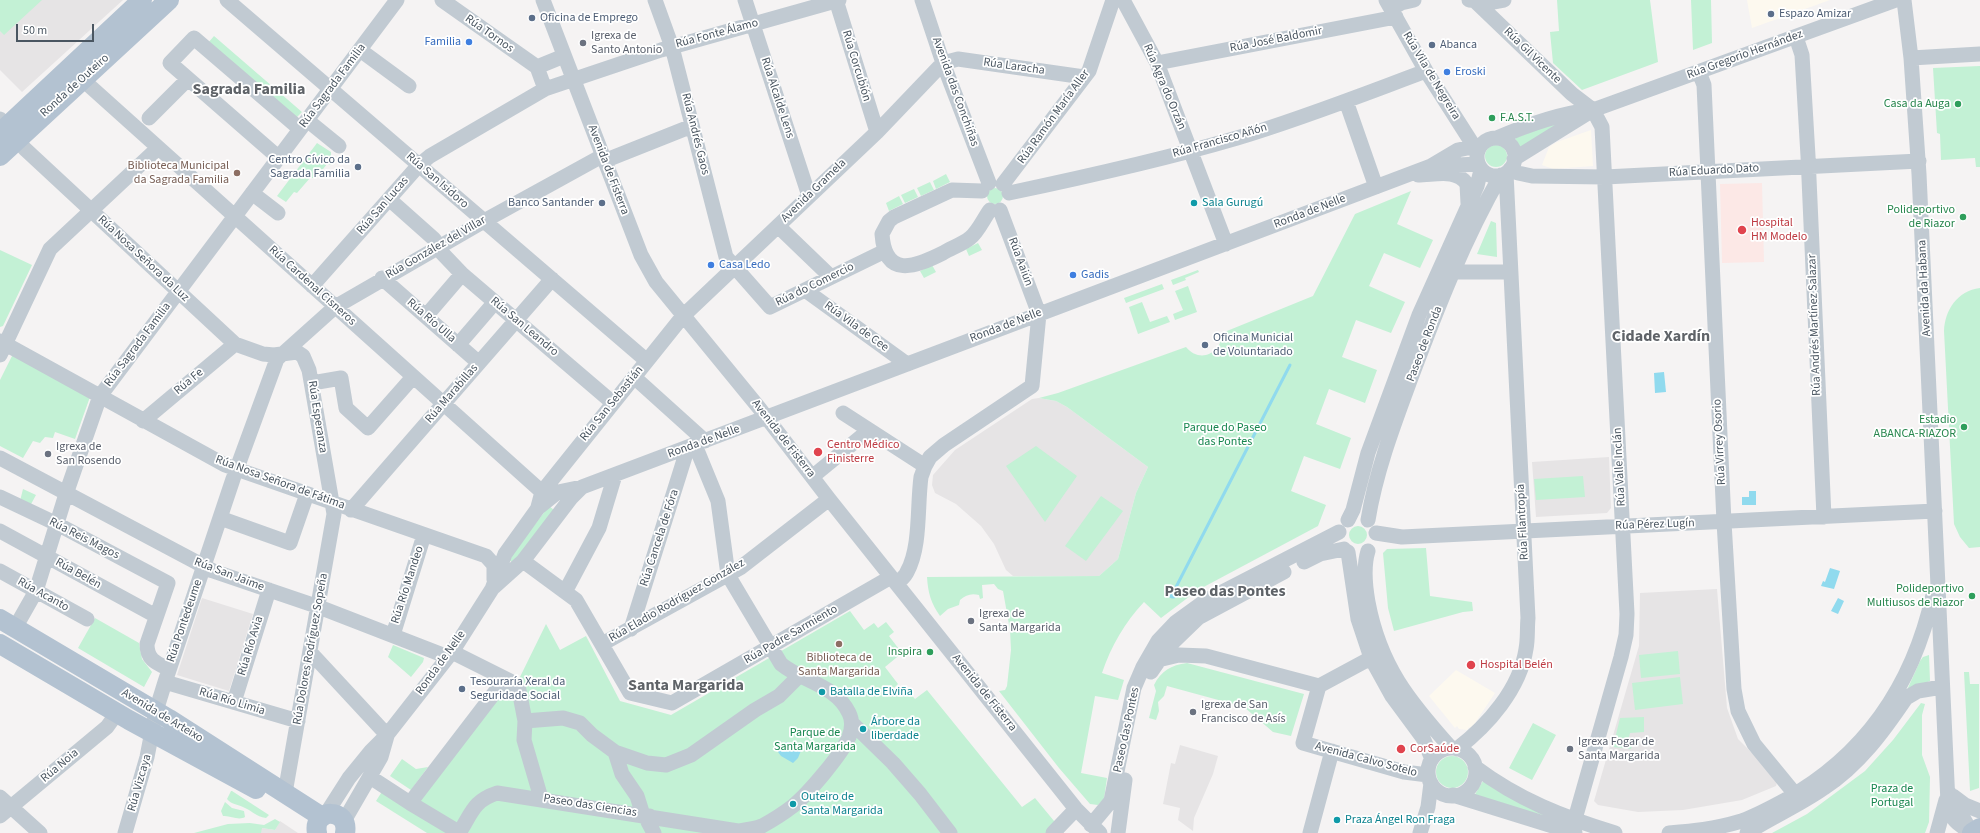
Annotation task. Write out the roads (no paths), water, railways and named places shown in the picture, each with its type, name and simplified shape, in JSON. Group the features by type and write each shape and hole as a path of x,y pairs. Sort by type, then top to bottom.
{"main road":[{"name":"Ronda de Outeiro","path":"0,156 6,130 142,0"},
{"name":"Ronda de Outeiro","path":"6,130 83,80 169,0"},
{"name":"Avenida de Arteixo","path":"8,623 156,711 286,794 330,827"},
{"name":"Avenida de Arteixo","path":"0,644 117,713 330,827"},
{"path":"1972,833 1980,828"}],"street":[{"name":"Rúa San Isidoro","path":"227,0 647,361"},
{"name":"Rúa Sagrada Familia","path":"8,623 36,591 66,494 100,396 397,0"},
{"name":"Rúa Tornos","path":"442,0 537,67"},
{"name":"Avenida de Fisterra","path":"543,0 603,158 647,268 656,282 767,418 828,499 1076,810 1097,828"},
{"name":"Rúa Andrés Gaos","path":"655,0 672,47 726,257 734,268"},
{"name":"Rúa Alcalde Lens","path":"745,0 809,196"},
{"name":"Rúa Fonte Álamo","path":"546,89 672,47 754,25 837,0"},
{"name":"Rúa Corcubión","path":"837,0 877,132"},
{"name":"Avenida das Conchiñas","path":"922,0 943,63 996,188 981,200 986,208 995,210"},
{"name":"Rúa Ramón María Aller","path":"886,251 891,260 898,265 911,266 920,264 971,238 995,210 1009,202 996,188 1089,71 1113,0"},
{"name":"Rúa Agra do Orzán","path":"1123,0 1157,62 1226,244"},
{"name":"Rúa José Baldomir","path":"1157,62 1391,9 1401,3 1414,0"},
{"path":"1468,0 1504,0"},
{"name":"Rúa Gil Vicente","path":"1474,0 1572,94 1593,110"},
{"name":"Rúa Gregorio Hernández","path":"1497,138 1534,123 1569,113 1593,110 1896,0"},
{"name":"Avenida da Habana","path":"1904,0 1912,58 1919,161 1940,647 1949,813 1958,824 1972,833"},
{"name":"Rúa Vila de Negreira","path":"1391,9 1426,71 1476,152"},
{"name":"Rúa Andrés Martínez Salazar","path":"1796,37 1802,55 1824,517"},
{"path":"279,158 170,63 194,38 304,125 339,146"},
{"path":"360,50 409,86"},
{"path":"1912,58 1980,54"},
{"path":"546,89 537,67 564,56"},
{"name":"Rúa Laracha","path":"943,63 958,59 1084,77"},
{"name":"Avenida Gramela","path":"683,316 877,132 943,63"},
{"name":"Rúa Francisco Añón","path":"886,251 882,234 889,221 894,217 952,190 996,188 1190,151 1239,138 1346,101 1426,71"},
{"name":"Rúa Virrey Osorio","path":"1699,72 1704,85 1731,664 1734,689 1738,711 1754,744 1795,794"},
{"path":"149,118 188,79"},
{"name":"Rúa Cardenal Cisneros","path":"83,80 413,377 547,494"},
{"name":"Rúa San Lucas","path":"312,286 419,165 430,156 546,89"},
{"path":"1346,101 1376,187"},
{"name":"Rúa Gregorio Hernández","path":"1508,169 1593,110"},
{"name":"Rúa Valle Inclán","path":"1573,829 1626,635 1626,593 1606,177 1602,127 1593,110"},
{"name":"Rúa González del Villar","path":"281,354 335,307 438,246 603,158 692,126"},
{"name":"Rúa Nosa Señora da Luz","path":"6,130 235,344 263,354 281,354"},
{"path":"1497,138 1508,142 1512,147 1508,169 1490,175 1476,152 1485,140 1497,138"},
{"path":"2,347 50,249 158,148"},
{"name":"Ronda de Nelle","path":"1431,166 1458,150 1476,152"},
{"name":"Ronda de Nelle","path":"330,827 349,778 371,751 388,735 450,654 492,589 505,554 547,494 582,487 1431,166 1476,152"},
{"name":"Paseo de Ronda","path":"1343,526 1354,510 1368,453 1414,329 1478,186 1476,152"},
{"name":"Rúa Eduardo Dato","path":"1508,169 1532,176 1606,177 1919,161"},
{"name":"Paseo de Ronda","path":"1368,520 1378,473 1404,398 1454,272 1480,213 1508,169"},
{"name":"Rúa Filantropía","path":"1454,748 1469,740 1500,707 1520,671 1526,649 1528,618 1510,272 1508,169"},
{"name":"Paseo de Ronda","path":"1409,175 1444,174 1459,176 1463,179 1468,188 1468,208"},
{"path":"252,193 278,213"},
{"name":"Rúa San Leandro","path":"389,199 434,239 438,246 462,274 613,403"},
{"name":"Rúa Aaiún","path":"995,210 1039,314"},
{"path":"778,226 831,277"},
{"name":"Rúa do Comercio","path":"734,268 770,307 886,251"},
{"path":"1454,272 1510,272"},
{"path":"426,316 462,274"},
{"name":"Rúa Río Ulla","path":"382,278 479,363"},
{"name":"Rúa Marabillas","path":"351,510 552,279"},
{"name":"Rúa Vila de Cee","path":"805,290 907,364"},
{"path":"458,345 495,302"},
{"path":"894,580 906,574 912,562 915,550 918,496 924,466 930,457 944,445 1032,386 1039,314"},
{"name":"Rúa San Sebastián","path":"547,494 613,403 683,316"},
{"name":"Rúa Fe","path":"143,421 235,344"},
{"name":"Rúa Nosa Señora de Fátima","path":"2,347 100,396 225,465 496,560 505,554"},
{"name":"Rúa Esperanza","path":"281,354 292,351 306,359 312,383 333,503"},
{"name":"Rúa Pontedeume","path":"152,732 156,711 167,675 236,469 273,367 281,354"},
{"path":"312,383 341,378 346,408 368,428 413,377"},
{"path":"634,377 696,444 718,501 728,575 770,647 781,664 799,676 823,687 837,697 850,714 852,723 849,736 842,749 794,805 761,827 739,832"},
{"path":"843,413 868,431 924,466"},
{"path":"812,477 868,431"},
{"name":"Rúa Cancela de Fóra","path":"631,628 696,444"},
{"name":"Rúa San Jaime","path":"0,458 204,567 319,607 392,635 450,654 508,680"},
{"path":"565,592 599,528 615,474"},
{"name":"Ronda de Nelle","path":"492,589 523,562 571,498 582,487"},
{"path":"220,518 290,543 307,494"},
{"path":"547,494 571,498"},
{"name":"Rúa Reis Magos","path":"0,497 57,524 168,583 156,616"},
{"name":"Rúa Eladio Rodríguez González","path":"602,644 728,575 828,499"},
{"name":"Rúa Dolores Rodríguez Sopeña","path":"286,794 319,607 334,514 333,503"},
{"name":"Rúa Pérez Lugín","path":"1376,533 1402,537 1935,511"},
{"path":"1432,760 1422,738 1392,696 1371,658 1358,619 1346,550 1340,541 1343,526 1358,517 1368,520 1376,533 1375,543 1368,551 1365,566 1366,589 1371,618 1382,653 1394,678 1412,703 1454,748 1467,754 1475,767 1501,787 1573,829"},
{"name":"Paseo das Pontes","path":"1097,828 1111,802 1128,710 1134,688 1143,667 1158,641 1176,622 1205,601 1343,526"},
{"name":"Rúa Belén","path":"0,531 156,616"},
{"name":"Rúa Río Mandeo","path":"392,635 424,535"},
{"path":"1346,550 1358,554 1368,551"},
{"name":"Paseo das Pontes","path":"1118,832 1127,769 1139,706 1143,690 1158,660 1181,633 1198,618 1208,612 1320,554 1346,550"},
{"path":"486,556 494,565 495,573 492,589"},
{"name":"Rúa Padre Sarmiento","path":"523,562 576,600 630,693 672,703 770,647 894,580"},
{"name":"Rúa Acanto","path":"0,572 87,619"},
{"name":"Avenida da Habana","path":"1795,794 1838,764 1870,731 1884,713 1900,687 1917,651 1938,577"},
{"name":"Rúa Río Avia","path":"234,702 268,590"},
{"name":"Rúa Río Limia","path":"156,616 147,644 148,655 152,661 167,675 234,702 298,721"},
{"path":"1181,633 1190,647 1206,656"},
{"path":"1917,651 1925,646 1940,647"},
{"path":"310,653 388,735"},
{"path":"1158,660 1179,655 1206,656 1319,686 1371,658"},
{"path":"525,721 563,718 580,723 592,735 615,752 647,763 666,765 691,755 779,696 799,676"},
{"path":"410,803 508,680 519,690 525,721 524,740 541,798"},
{"name":"Avenida Calvo Sotelo","path":"1319,686 1304,743 1430,779"},
{"path":"1669,833 1700,830 1738,829 1806,800 1840,776 1855,763 1886,727 1906,698 1912,693 1942,687"},
{"name":"Rúa Noia","path":"6,812 107,726 117,713"},
{"path":"852,723 893,763 920,794 950,833"},
{"name":"Rúa Vizcaya","path":"125,833 147,757 152,732"},
{"name":"Ronda de Nelle","path":"330,827 370,776 381,757 388,735"},
{"path":"1420,833 1428,807 1430,779 1428,767 1440,751 1454,748"},
{"path":"1310,833 1332,751"},
{"path":"615,752 622,774 637,796 654,833"},
{"path":"1453,795 1464,792 1470,786 1475,775 1475,767"},
{"path":"370,776 410,803 460,833"},
{"path":"1430,779 1440,792 1573,829 1615,833"},
{"name":"Paseo das Ciencias","path":"460,833 472,810 483,798 497,792 646,815 739,832"},
{"path":"1948,792 1965,805 1980,811"},
{"name":"Avenida da Habana","path":"1937,833 1948,792"},
{"path":"1738,829 1765,810 1795,794"},
{"path":"0,797 6,812 40,833"},
{"path":"1053,833 1076,810"},
{"name":"Paseo das Pontes","path":"1097,828 1111,813 1115,815 1118,820 1118,832"}],"water":[{"path":"1664,372 1666,392 1655,393 1654,373"},
{"path":"1749,491 1756,491 1756,505 1742,505 1742,497 1749,497"},
{"path":"1830,568 1840,571 1834,589 1821,586 1823,581 1825,582"},
{"path":"1173,587 1177,589 1179,593 1177,597 1173,599 1169,597 1167,593 1169,589"},
{"path":"1838,598 1844,601 1838,614 1831,611"},
{"path":"787,742 802,748 798,758 793,763 781,756 778,752 780,746"}],"waterway":[{"path":"1174,591 1290,365"}],"place":[{"name":"Espazo Amizar","path":"1771,14"},
{"name":"Oficina de Emprego","path":"532,18"},
{"name":"Familia","path":"469,42"},
{"name":"Igrexa de Santo Antonio","path":"583,43"},
{"name":"Abanca","path":"1432,45"},
{"name":"Eroski","path":"1447,72"},
{"name":"Casa da Auga","path":"1958,104"},
{"name":"F.A.S.T.","path":"1492,118"},
{"name":"Centro Cívico da Sagrada Familia","path":"358,167"},
{"name":"Biblioteca Municipal da Sagrada Familia","path":"237,173"},
{"name":"Banco Santander","path":"602,203"},
{"name":"Sala Gurugú","path":"1194,203"},
{"name":"Polideportivo de Riazor","path":"1963,217"},
{"name":"Hospital HM Modelo","path":"1742,230"},
{"name":"Casa Ledo","path":"711,265"},
{"name":"Gadis","path":"1073,275"},
{"name":"Oficina Municial de Voluntariado","path":"1205,345"},
{"name":"Estadio ABANCA-RIAZOR","path":"1964,427"},
{"name":"Centro Médico Finisterre","path":"818,452"},
{"name":"Igrexa de San Rosendo","path":"48,454"},
{"name":"Polideportivo Multiusos de Riazor","path":"1972,596"},
{"name":"Igrexa de Santa Margarida","path":"971,621"},
{"name":"Biblioteca de Santa Margarida","path":"839,644"},
{"name":"Inspira","path":"930,652"},
{"name":"Hospital Belén","path":"1471,665"},
{"name":"Tesouraría Xeral da Seguridade Social","path":"462,689"},
{"name":"Batalla de Elviña","path":"822,692"},
{"name":"Igrexa de San Francisco de Asís","path":"1193,712"},
{"name":"Árbore da liberdade","path":"863,729"},
{"name":"CorSaúde","path":"1401,749"},
{"name":"Igrexa Fogar de Santa Margarida","path":"1570,749"},
{"name":"Outeiro de Santa Margarida","path":"793,804"},
{"name":"Praza Ángel Ron Fraga","path":"1337,820"}],"district":[{"name":"Sagrada Familia","path":"249,90"},
{"name":"Cidade Xardín","path":"1661,337"},
{"name":"Paseo das Pontes","path":"1225,592"},
{"name":"Santa Margarida","path":"686,686"}],"park label":[{"name":"Parque do Paseo das Pontes","path":"1225,435"},
{"name":"Parque de Santa Margarida","path":"815,740"},
{"name":"Praza de Portugal","path":"1892,796"}]}
